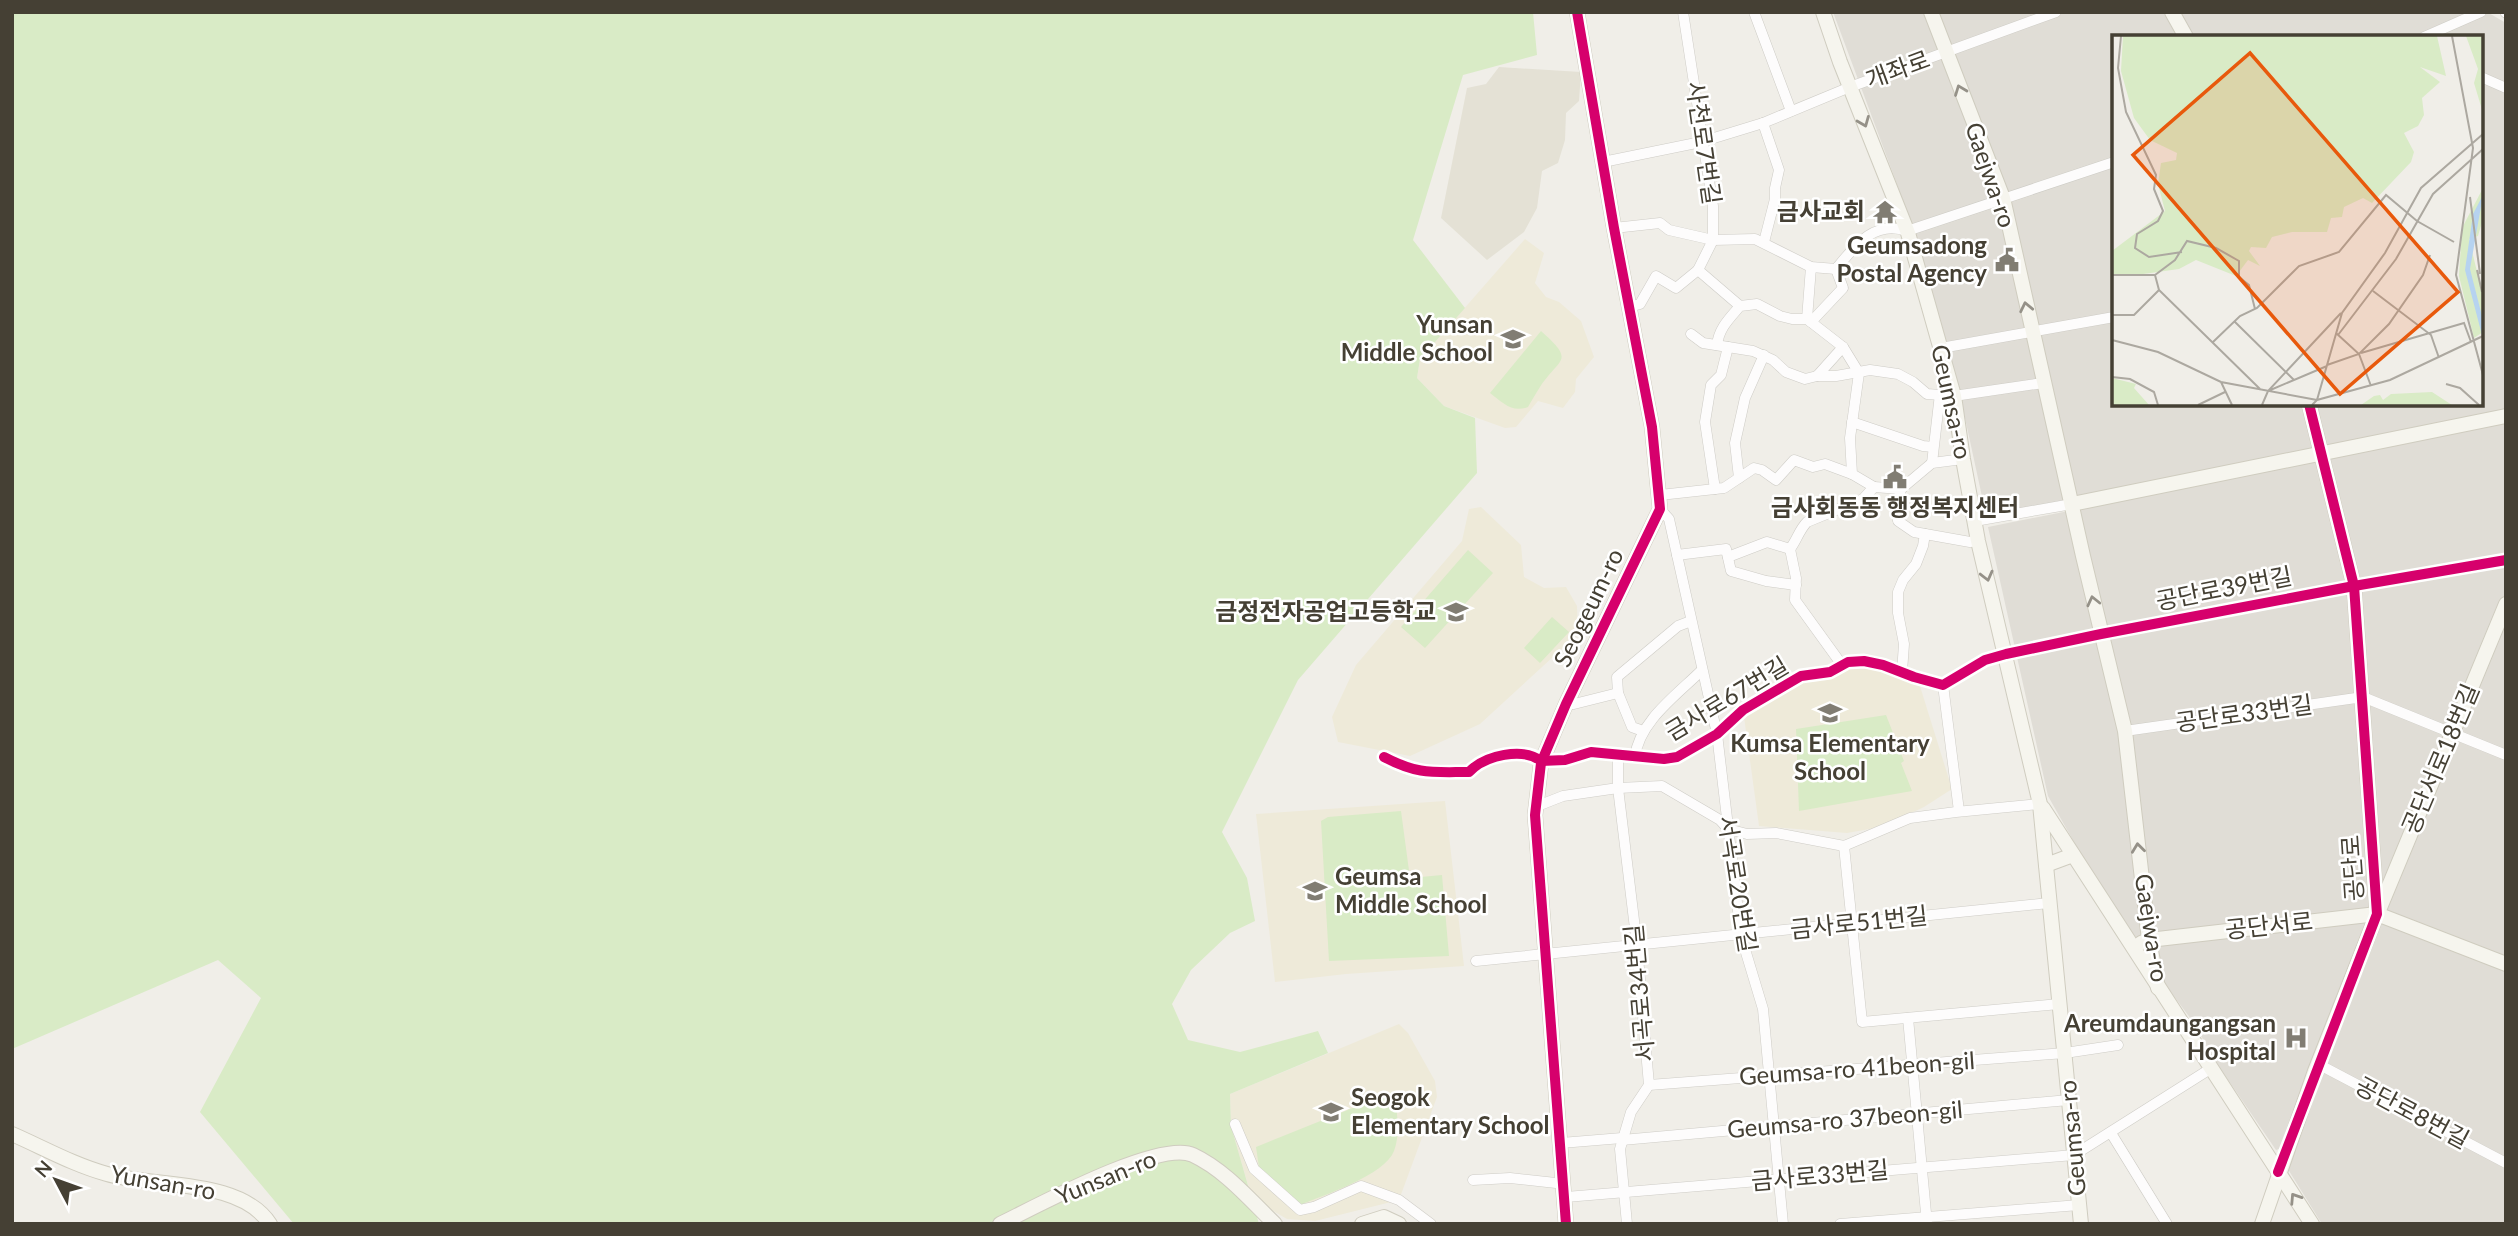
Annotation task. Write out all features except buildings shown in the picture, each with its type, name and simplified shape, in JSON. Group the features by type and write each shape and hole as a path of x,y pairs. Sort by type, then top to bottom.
{"street":[{"path":"1577,12 1652,427 1660,502 1724,488 1754,468 1776,480 1794,460 1813,467 1825,464 1852,474 1874,487 1901,489"},
{"name":"사천로7번길","path":"1682,12 1713,206 1713,240 1698,270"},
{"path":"1754,12 1791,111"},
{"name":"Geumsa-ro","path":"1822,12 1907,232 1941,348 1947,395 1963,459 1978,541 2040,804 2081,1224"},
{"name":"Gaejwa-ro","path":"1931,12 2003,198 2031,332 2125,731 2149,940 2158,988 2312,1224"},
{"name":"개좌로","path":"1603,162 1701,142 1763,122 1850,87 2056,12"},
{"path":"2172,12 2185,35"},
{"path":"2429,35 2481,12"},
{"path":"2483,79 2506,88"},
{"path":"1763,122 1779,170 1764,242"},
{"path":"1836,269 1860,239 1886,229 1907,232 2112,163"},
{"path":"1614,228 1660,223 1669,230 1713,240 1755,239 1811,267 1836,269"},
{"path":"1809,320 1811,267"},
{"path":"1809,320 1843,288 1836,269"},
{"path":"1629,307 1640,304 1656,276 1676,288 1698,270 1740,306"},
{"path":"1717,345 1718,333 1740,306 1757,304 1780,316 1809,320 1843,347 1859,373 1858,395 1852,422 1852,474"},
{"path":"1941,348 2112,317"},
{"path":"1691,334 1703,343 1764,355 1786,372 1805,379 1870,370 1898,374 1927,394 1947,395 2043,383"},
{"path":"1818,376 1843,347"},
{"path":"1715,489 1705,422 1712,386 1721,375 1728,348"},
{"path":"1738,478 1735,443 1745,398 1764,355"},
{"path":"1932,464 1933,447 1947,395"},
{"name":"공단로","path":"2262,1224 2318,1064 2377,914 2354,586 2309,406"},
{"path":"1975,520 2072,504 2506,416"},
{"path":"1852,422 1933,447"},
{"path":"1963,459 1932,464 1901,489 1897,505 1898,521 1914,532 1970,542 1978,541"},
{"path":"1842,665 1795,600 1796,584 1790,549 1798,539 1800,529 1807,522 1863,499 1874,487"},
{"name":"서곡로20번길","path":"1660,502 1669,519 1717,734 1741,936 1763,1009 1783,1224"},
{"name":"Seogeum-ro","path":"1566,1224 1535,807 1541,761 1660,502"},
{"path":"1902,672 1904,644 1898,613 1898,592 1903,580 1916,564 1925,534"},
{"path":"1677,555 1727,553 1767,542 1790,549"},
{"path":"1727,553 1731,571 1766,581 1796,584"},
{"path":"2354,586 2506,560"},
{"name":"공단로39번길","path":"2101,634 2354,586"},
{"name":"공단서로18번길","path":"2377,914 2506,604"},
{"path":"1643,731 1632,727 1618,693 1618,677 1678,626 1691,621"},
{"path":"1959,811 1943,685 1985,660 2101,634"},
{"name":"금사로67번길","path":"1384,757 1418,772 1469,772 1476,765 1512,754 1535,756 1541,761 1565,760 1591,752 1664,759 1677,757 1717,734 1743,710 1801,676 1830,673 1847,662 1864,661 1883,665 1943,685"},
{"path":"1635,757 1636,745 1643,731 1702,670"},
{"path":"1566,704 1618,693"},
{"path":"2363,697 2506,755"},
{"name":"공단로33번길","path":"2125,731 2363,697"},
{"name":"서곡로34번길","path":"1618,755 1618,788 1637,945 1649,1085 1631,1112 1620,1149 1628,1224"},
{"path":"1535,807 1563,796 1618,788 1662,786 1720,820 1728,830 1747,834 1776,833 1844,846 1910,818 2040,804"},
{"name":"Geumsa-ro","path":"2040,804 2158,988"},
{"path":"1844,846 1862,1022 2059,1004"},
{"path":"2046,865 2073,855"},
{"name":"금사로51번길","path":"1476,961 2049,903"},
{"name":"공단서로","path":"2132,947 2149,940 2377,914 2506,964"},
{"path":"1908,1018 1927,1220"},
{"name":"Geumsa-ro","path":"2065,1053 2118,1045"},
{"name":"Geumsa-ro 41beon-gil","path":"1649,1085 2065,1053"},
{"name":"공단로8번길","path":"2318,1064 2506,1163"},
{"path":"2074,1155 2210,1069"},
{"name":"Geumsa-ro 37beon-gil","path":"1561,1143 2069,1100"},
{"path":"1235,1124 1254,1169 1300,1210 1314,1207 1361,1186 1399,1200 1431,1224"},
{"path":"2110,1133 2167,1224"},
{"name":"Yunsan-ro","path":"12,1134 73,1163 110,1175 207,1189 242,1199 270,1224"},
{"name":"Yunsan-ro","path":"999,1224 1133,1162 1171,1152 1191,1153 1220,1172 1275,1224"},
{"name":"금사로33번길","path":"1565,1191 1624,1192 2074,1155"},
{"path":"1473,1180 1510,1178 1565,1191"},
{"path":"1840,1224 1927,1220 2079,1205"},
{"path":"1362,1224 1384,1217 1399,1224"}],"shaded area":[{"path":"1833,12 2487,12 2506,23 2506,411 2415,427 2184,477 1986,515 1957,381 1911,222"},
{"path":"1499,67 1581,72 1579,101 1566,113 1565,140 1558,163 1542,171 1537,208 1524,232 1487,260 1441,218 1467,88 1486,84"},
{"name":"Yunsan Middle School","path":"1525,239 1544,253 1535,283 1546,297 1559,302 1581,321 1594,357 1576,379 1575,392 1563,408 1538,401 1516,427 1505,428 1444,406 1417,378 1420,359"},
{"path":"2506,422 2506,593 2444,736 2282,1148 2276,1150 2087,865 2048,796 1988,527 2280,469 2351,451"},
{"path":"1481,507 1521,545 1524,577 1544,588 1566,587 1577,606 1578,634 1480,724 1410,756 1338,742 1332,717 1356,665 1462,541 1469,509"},
{"path":"2506,615 2506,1224 2322,1224 2286,1166"},
{"path":"1857,666 1880,669 1919,683 1952,789 1924,807 1881,827 1847,833 1759,826 1744,717 1803,680"},
{"path":"1445,801 1464,966 1275,982 1256,814"},
{"name":"Seogok Elementary School","path":"1399,1024 1408,1033 1435,1081 1437,1097 1399,1200 1315,1221 1287,1219 1252,1199 1231,1126 1230,1094"}],"green space":[{"path":"12,12 1533,12 1537,55 1463,75 1413,240 1465,308 1420,359 1417,378 1444,406 1475,418 1477,473 1298,680 1222,832 1247,878 1255,921 1230,933 1191,970 1172,1004 1188,1040 1240,1052 1318,1031 1328,1053 1230,1094 1231,1126 1259,1224 294,1224 200,1112 261,998 218,960 12,1049"},
{"path":"1541,331 1558,349 1561,359 1528,407 1512,408 1490,393"},
{"path":"1468,550 1493,573 1425,648 1401,627"},
{"path":"1552,617 1569,632 1540,663 1524,648"},
{"path":"1886,715 1904,761 1901,763 1912,791 1799,811 1796,729"},
{"path":"1401,811 1410,878 1442,875 1449,956 1329,961 1321,821 1328,817"},
{"path":"1395,1091 1398,1129 1394,1151 1388,1160 1367,1176 1300,1205 1259,1167 1256,1147"}],"cycle path":[{"path":"1566,1224 1535,815 1541,763 1566,704 1660,509 1652,427 1577,12"},
{"path":"2278,1172 2377,914 2354,586 2309,406"},
{"path":"1384,757 1416,770 1445,772 1469,772 1494,757 1515,754 1524,754 1541,761 1565,760 1591,752 1664,759 1677,757 1717,734 1743,710 1801,676 1830,672 1848,662 1864,661 1883,665 1943,685 1985,660 2006,654 2354,586 2506,560"}],"place":[{"name":"금사교회","path":"1885,212"},
{"name":"Geumsadong Postal Agency","path":"2007,260"},
{"name":"Yunsan Middle School","path":"1513,339"},
{"name":"금사회동동 행정복지센터","path":"1895,477"},
{"name":"금정전자공업고등학교","path":"1456,612"},
{"name":"Kumsa Elementary School","path":"1830,713"},
{"name":"Geumsa Middle School","path":"1315,891"},
{"name":"Areumdaungangsan Hospital","path":"2296,1038"},
{"name":"Seogok Elementary School","path":"1331,1112"}]}
